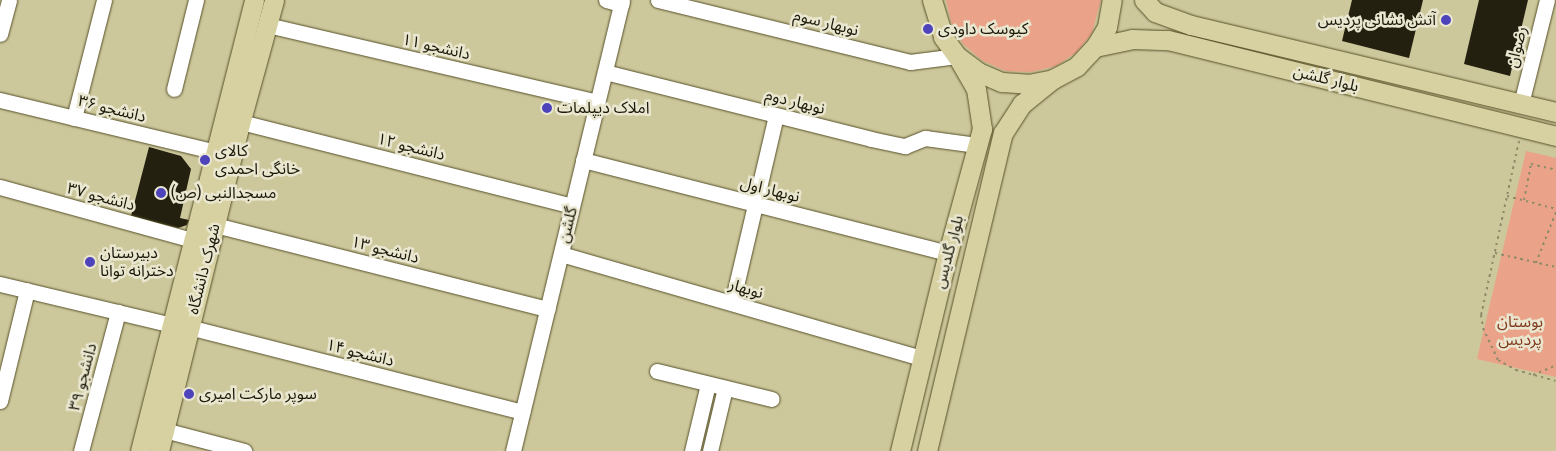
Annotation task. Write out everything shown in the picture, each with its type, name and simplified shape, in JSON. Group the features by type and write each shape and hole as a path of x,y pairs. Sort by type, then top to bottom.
{"main road":[{"name":"شهرک دانشگاه","path":"140,451 214,225 224,154 254,0"},
{"name":"شهرک دانشگاه","path":"159,451 164,430 193,240 224,154 241,122 274,0"},
{"path":"918,0 933,7 943,37 957,56 978,72 1002,82 1028,84 1053,79 1077,66 1095,47 1107,27 1112,0"},
{"name":"بلوار گلشن","path":"1144,0 1155,12 1191,26 1556,112"},
{"name":"بلوار گلشن","path":"1095,47 1132,39 1168,40 1556,136"},
{"name":"بلوار گلدیس","path":"900,451 948,253 982,129 976,90 957,56"},
{"name":"بلوار گلدیس","path":"927,451 1003,133 1022,104 1053,79"},
{"path":"1437,106 1441,84"},
{"path":"917,378 943,386"}],"street":[{"path":"0,34 8,0"},
{"path":"74,118 104,0"},
{"path":"174,89 196,0"},
{"path":"606,0 622,2"},
{"name":"نوبهار سوم","path":"658,0 910,62 957,56"},
{"name":"گلشن","path":"513,451 622,2"},
{"name":"رضوان","path":"1521,104 1550,2"},
{"name":"دانشجو ۱۱","path":"267,26 597,102"},
{"name":"نوبهار دوم","path":"605,72 776,116 905,146 925,138 977,145"},
{"name":"دانشجو ۳۶","path":"0,100 224,154"},
{"path":"732,303 776,116"},
{"name":"دانشجو ۱۲","path":"241,122 572,206"},
{"name":"نوبهار اول","path":"583,160 948,253"},
{"name":"دانشجو ۳۷","path":"0,188 193,240"},
{"name":"دانشجو ۱۳","path":"214,225 548,309"},
{"name":"نوبهار","path":"561,254 922,358"},
{"name":"دانشجو ۱۴","path":"0,284 180,326 522,412"},
{"path":"0,401 27,290"},
{"name":"دانشجو ۳۹","path":"81,451 118,312"},
{"path":"657,371 772,399"},
{"path":"692,451 708,384"},
{"path":"710,451 725,388"},
{"path":"164,430 244,451"}],"path":[{"path":"1520,139 1481,315 1483,328 1498,360 1531,375 1556,381"},
{"path":"1524,200 1531,164 1556,170"},
{"path":"1507,196 1556,210 1536,263"},
{"path":"1495,253 1556,267"},
{"path":"1531,375 1556,365"}],"green space":[{"path":"946,0 1101,0 1092,33 1077,52 1056,66 1031,72 1006,71 983,61 963,44 951,22"},
{"name":"بوستان پردیس","path":"1526,151 1556,158 1556,377 1477,359"}],"building":[{"path":"1352,0 1423,0 1409,58 1342,41"},
{"path":"1479,0 1528,0 1510,76 1464,64"},
{"name":"مسجدالنبی (ص)","path":"149,147 181,156 191,169 180,218 189,220 187,225 178,228 131,216"}],"place":[{"name":"آتش نشانی پردیس","path":"1446,20"},
{"name":"کیوسک داودی","path":"928,29"},
{"name":"املاک دیپلمات","path":"547,108"},
{"name":"کالای خانگی احمدی","path":"205,160"},
{"name":"مسجدالنبی (ص)","path":"161,193"},
{"name":"دبیرستان دخترانه توانا","path":"90,262"},
{"name":"سوپر مارکت امیری","path":"189,394"}]}
